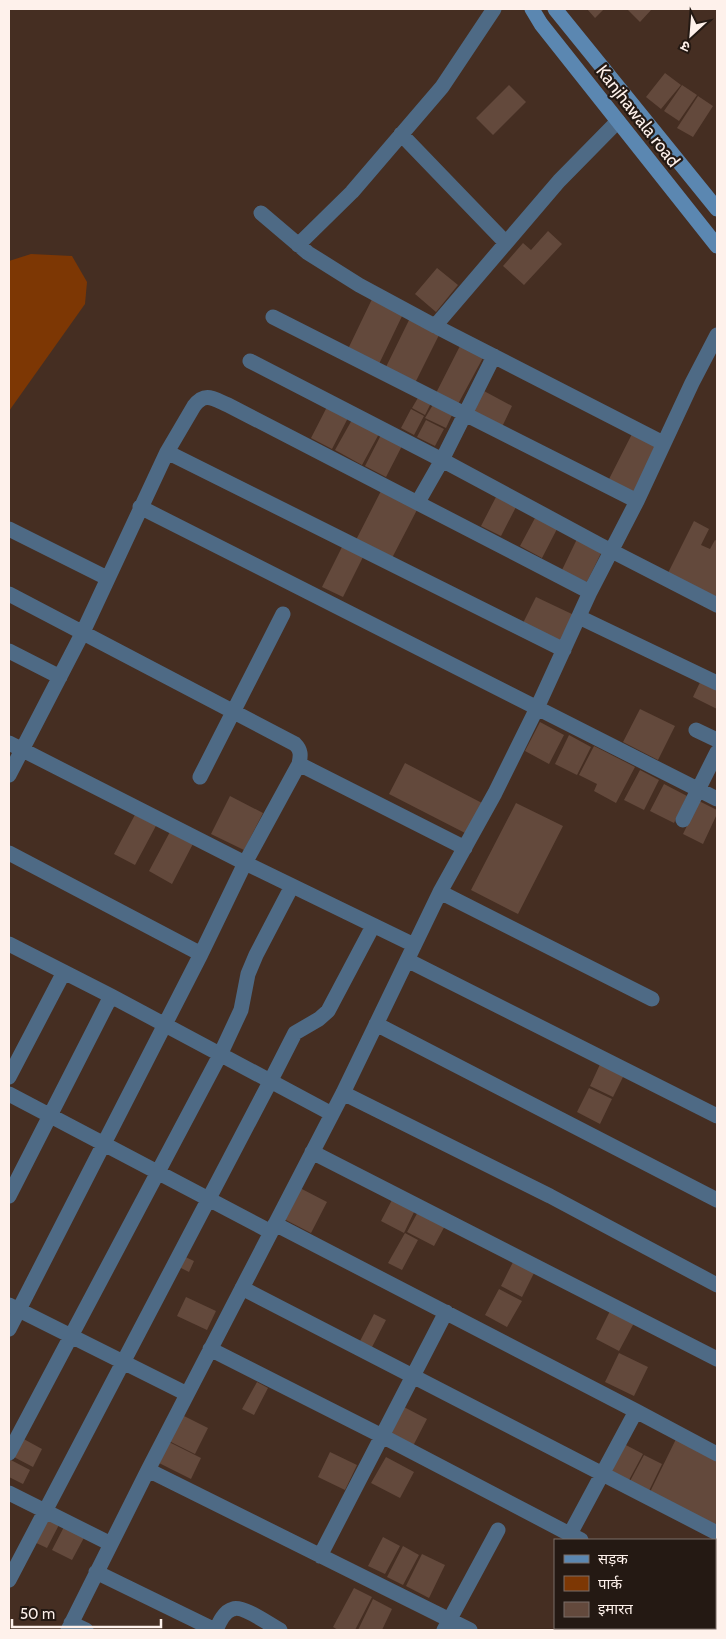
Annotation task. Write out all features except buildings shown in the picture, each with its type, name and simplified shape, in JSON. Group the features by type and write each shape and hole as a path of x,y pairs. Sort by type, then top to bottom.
{"main road":[{"name":"Kanjhawala road","path":"532,9 541,24 717,246"},
{"name":"Kanjhawala road","path":"555,9 717,209"}],"street":[{"path":"298,245 352,192 442,87 494,9"},
{"path":"435,326 560,181 618,121"},
{"path":"401,134 506,242"},
{"path":"261,213 322,263 435,326 664,443"},
{"path":"273,317 638,501"},
{"path":"86,1630 70,1627 96,1572 343,1093 440,892 495,793 538,708 590,592 638,501 717,335"},
{"path":"418,502 442,460 494,356"},
{"path":"250,361 717,605"},
{"path":"9,776 15,746 60,677 167,452 199,400 204,397 213,398 590,592"},
{"path":"167,452 564,650"},
{"path":"140,507 717,799"},
{"path":"9,529 107,578"},
{"path":"9,594 295,744 300,749 301,757 299,764 245,863 104,1144 14,1307 9,1329"},
{"path":"200,777 284,614"},
{"path":"580,617 717,683"},
{"path":"9,651 60,677"},
{"path":"696,730 717,740"},
{"path":"15,746 245,863 414,945"},
{"path":"683,820 717,752"},
{"path":"299,764 465,848"},
{"path":"9,853 201,954"},
{"path":"9,1453 220,1055 242,1010 248,974 292,886"},
{"path":"440,892 652,999"},
{"path":"9,1580 295,1033 319,1019 328,1011 372,926"},
{"path":"10,947 111,996 332,1114"},
{"path":"407,960 717,1116"},
{"path":"9,1077 64,972"},
{"path":"9,1196 111,996"},
{"path":"376,1024 717,1200"},
{"path":"343,1093 550,1196 717,1285"},
{"path":"9,1094 208,1199 273,1228 446,1312 717,1454"},
{"path":"312,1152 717,1359"},
{"path":"242,1288 717,1533"},
{"path":"14,1307 187,1394"},
{"path":"320,1556 446,1312"},
{"path":"210,1349 576,1537 603,1475 636,1411"},
{"path":"148,1470 320,1556 447,1625 470,1630"},
{"path":"9,1493 111,1544"},
{"path":"447,1625 498,1530"},
{"path":"96,1572 216,1630 225,1614 231,1609 237,1608 247,1611 280,1630"}],"green space":[{"path":"31,254 72,256 87,282 85,304 9,411 9,261"}]}
